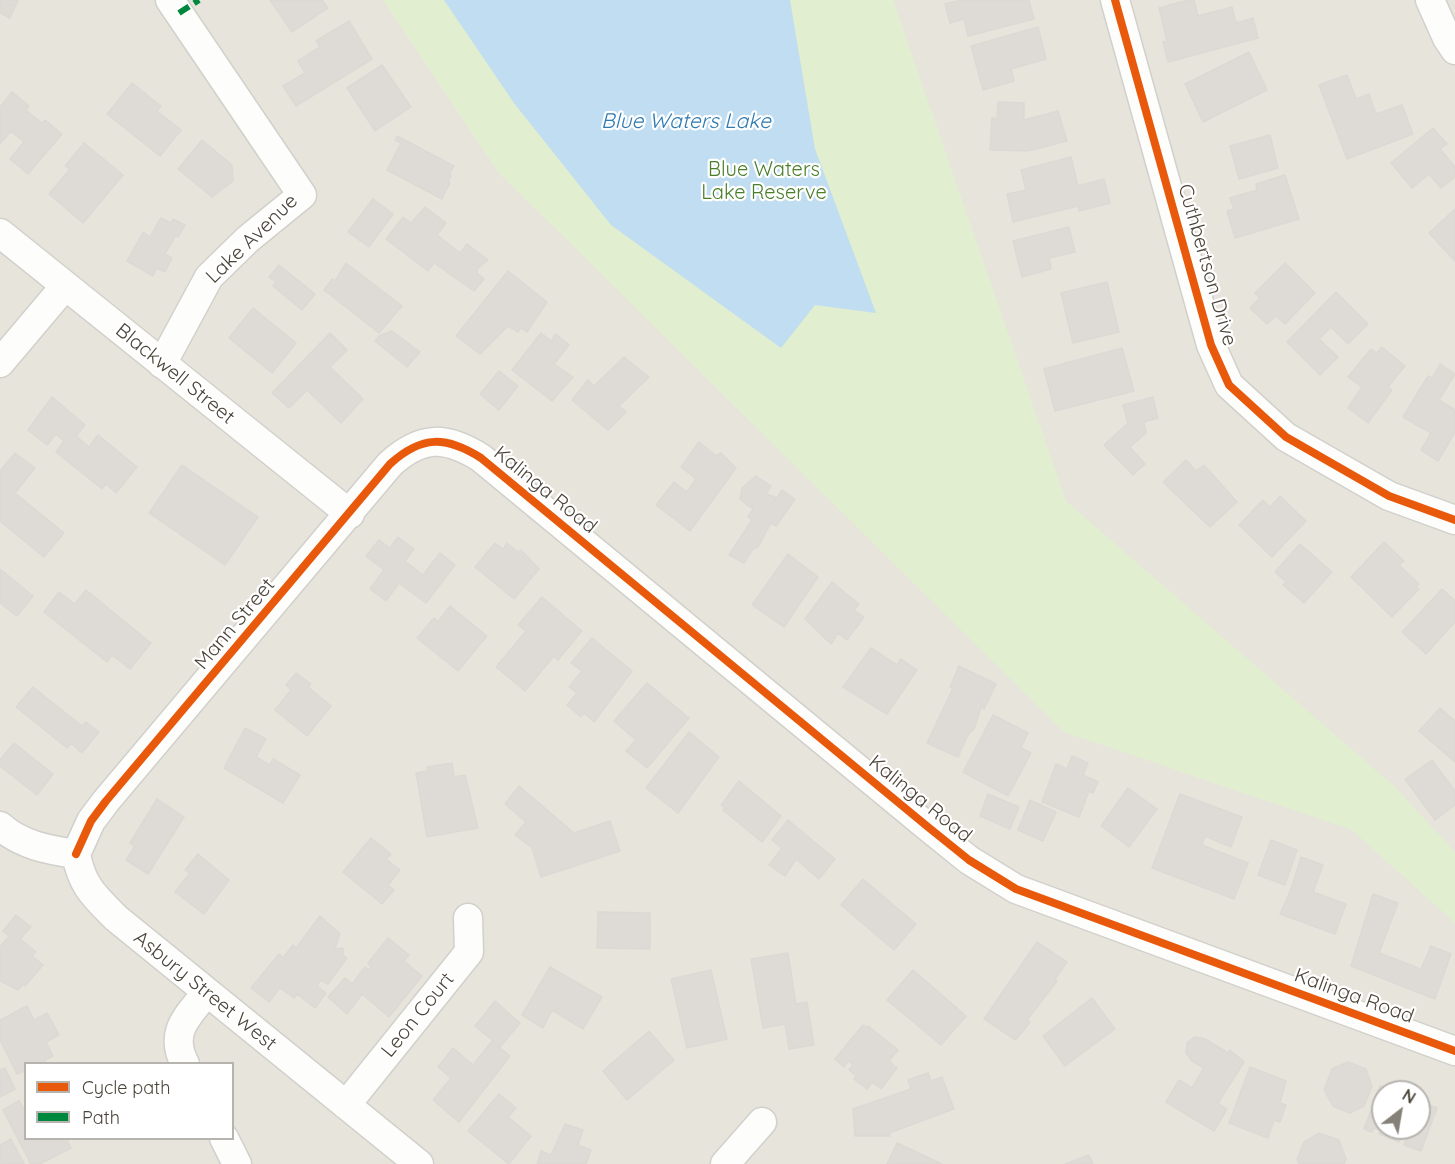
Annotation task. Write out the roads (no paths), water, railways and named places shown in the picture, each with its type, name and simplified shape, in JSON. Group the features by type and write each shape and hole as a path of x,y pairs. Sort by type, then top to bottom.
{"street":[{"name":"Lake Avenue","path":"162,364 209,277 302,195 170,0"},
{"name":"Cuthbertson Drive","path":"1115,0 1211,345 1229,385 1286,438 1316,456 1389,496 1455,520"},
{"path":"1430,0 1455,50"},
{"name":"Blackwell Street","path":"0,233 350,514"},
{"path":"0,363 65,286"},
{"name":"Mann Street","path":"76,854 91,821 106,801 390,464 406,450 423,442 441,442"},
{"name":"Kalinga Road","path":"441,442 462,446 481,458 928,827 969,860 1016,889 1455,1051"},
{"path":"0,826 12,837 49,850 76,854"},
{"name":"Asbury Street West","path":"76,854 79,872 88,891 116,918 419,1164"},
{"name":"Leon Court","path":"346,1105 469,952 468,918"},
{"path":"184,1062 180,1055 177,1035 186,1018 207,992"},
{"path":"725,1164 762,1122"},
{"path":"225,1140 237,1164"}],"water":[{"name":"Blue Waters Lake","path":"444,0 790,0 815,149 876,313 815,305 781,348 611,225 514,103"}],"park label":[{"name":"Blue Waters Lake Reserve","path":"764,182"}]}
